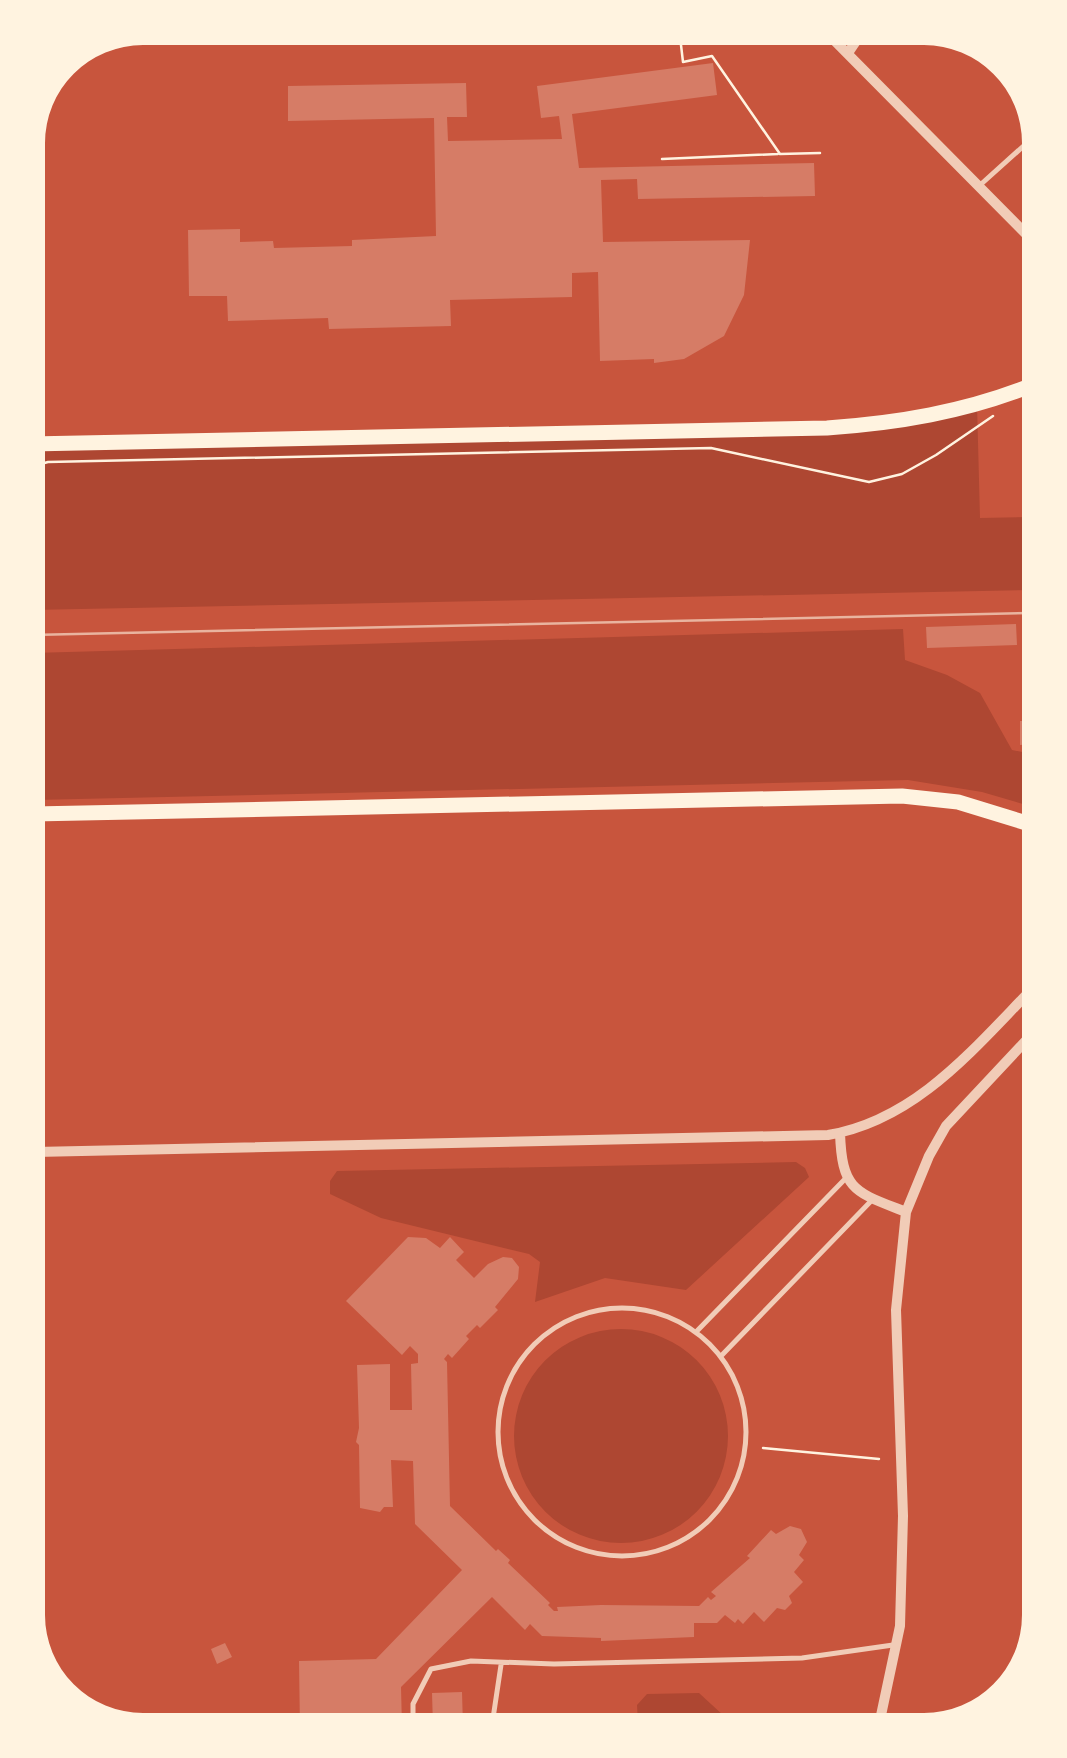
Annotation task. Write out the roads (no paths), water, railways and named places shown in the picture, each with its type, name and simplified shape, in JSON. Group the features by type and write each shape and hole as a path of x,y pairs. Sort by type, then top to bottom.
{"main road":[{"path":"45,444 827,428 926,417 1022,389"},
{"path":"45,814 902,796 958,802 1022,821"}],"street":[{"path":"840,45 1022,230"},
{"path":"848,53 853,45"},
{"path":"45,1152 797,1138 840,1133 924,1094 946,1077 1022,999"},
{"path":"881,1713 900,1626 902,1516 896,1310 906,1212 946,1126 1022,1045"},
{"path":"840,1133 846,1178 874,1199 906,1212"}],"lane":[{"path":"980,186 1022,148"},
{"path":"696,1332 846,1178"},
{"path":"722,1355 874,1199"},
{"path":"625,1308 666,1315 696,1332 722,1355 743,1399 748,1440 738,1480 716,1516 683,1542 644,1556 602,1556 563,1542 530,1517 507,1482 497,1442 501,1400 518,1363 547,1332 584,1314 625,1308"},
{"path":"413,1713 413,1704 431,1669 471,1661 501,1664 802,1658 896,1644"},
{"path":"494,1713 501,1664"}],"tram line":[{"path":"45,635 1022,613"}]}
